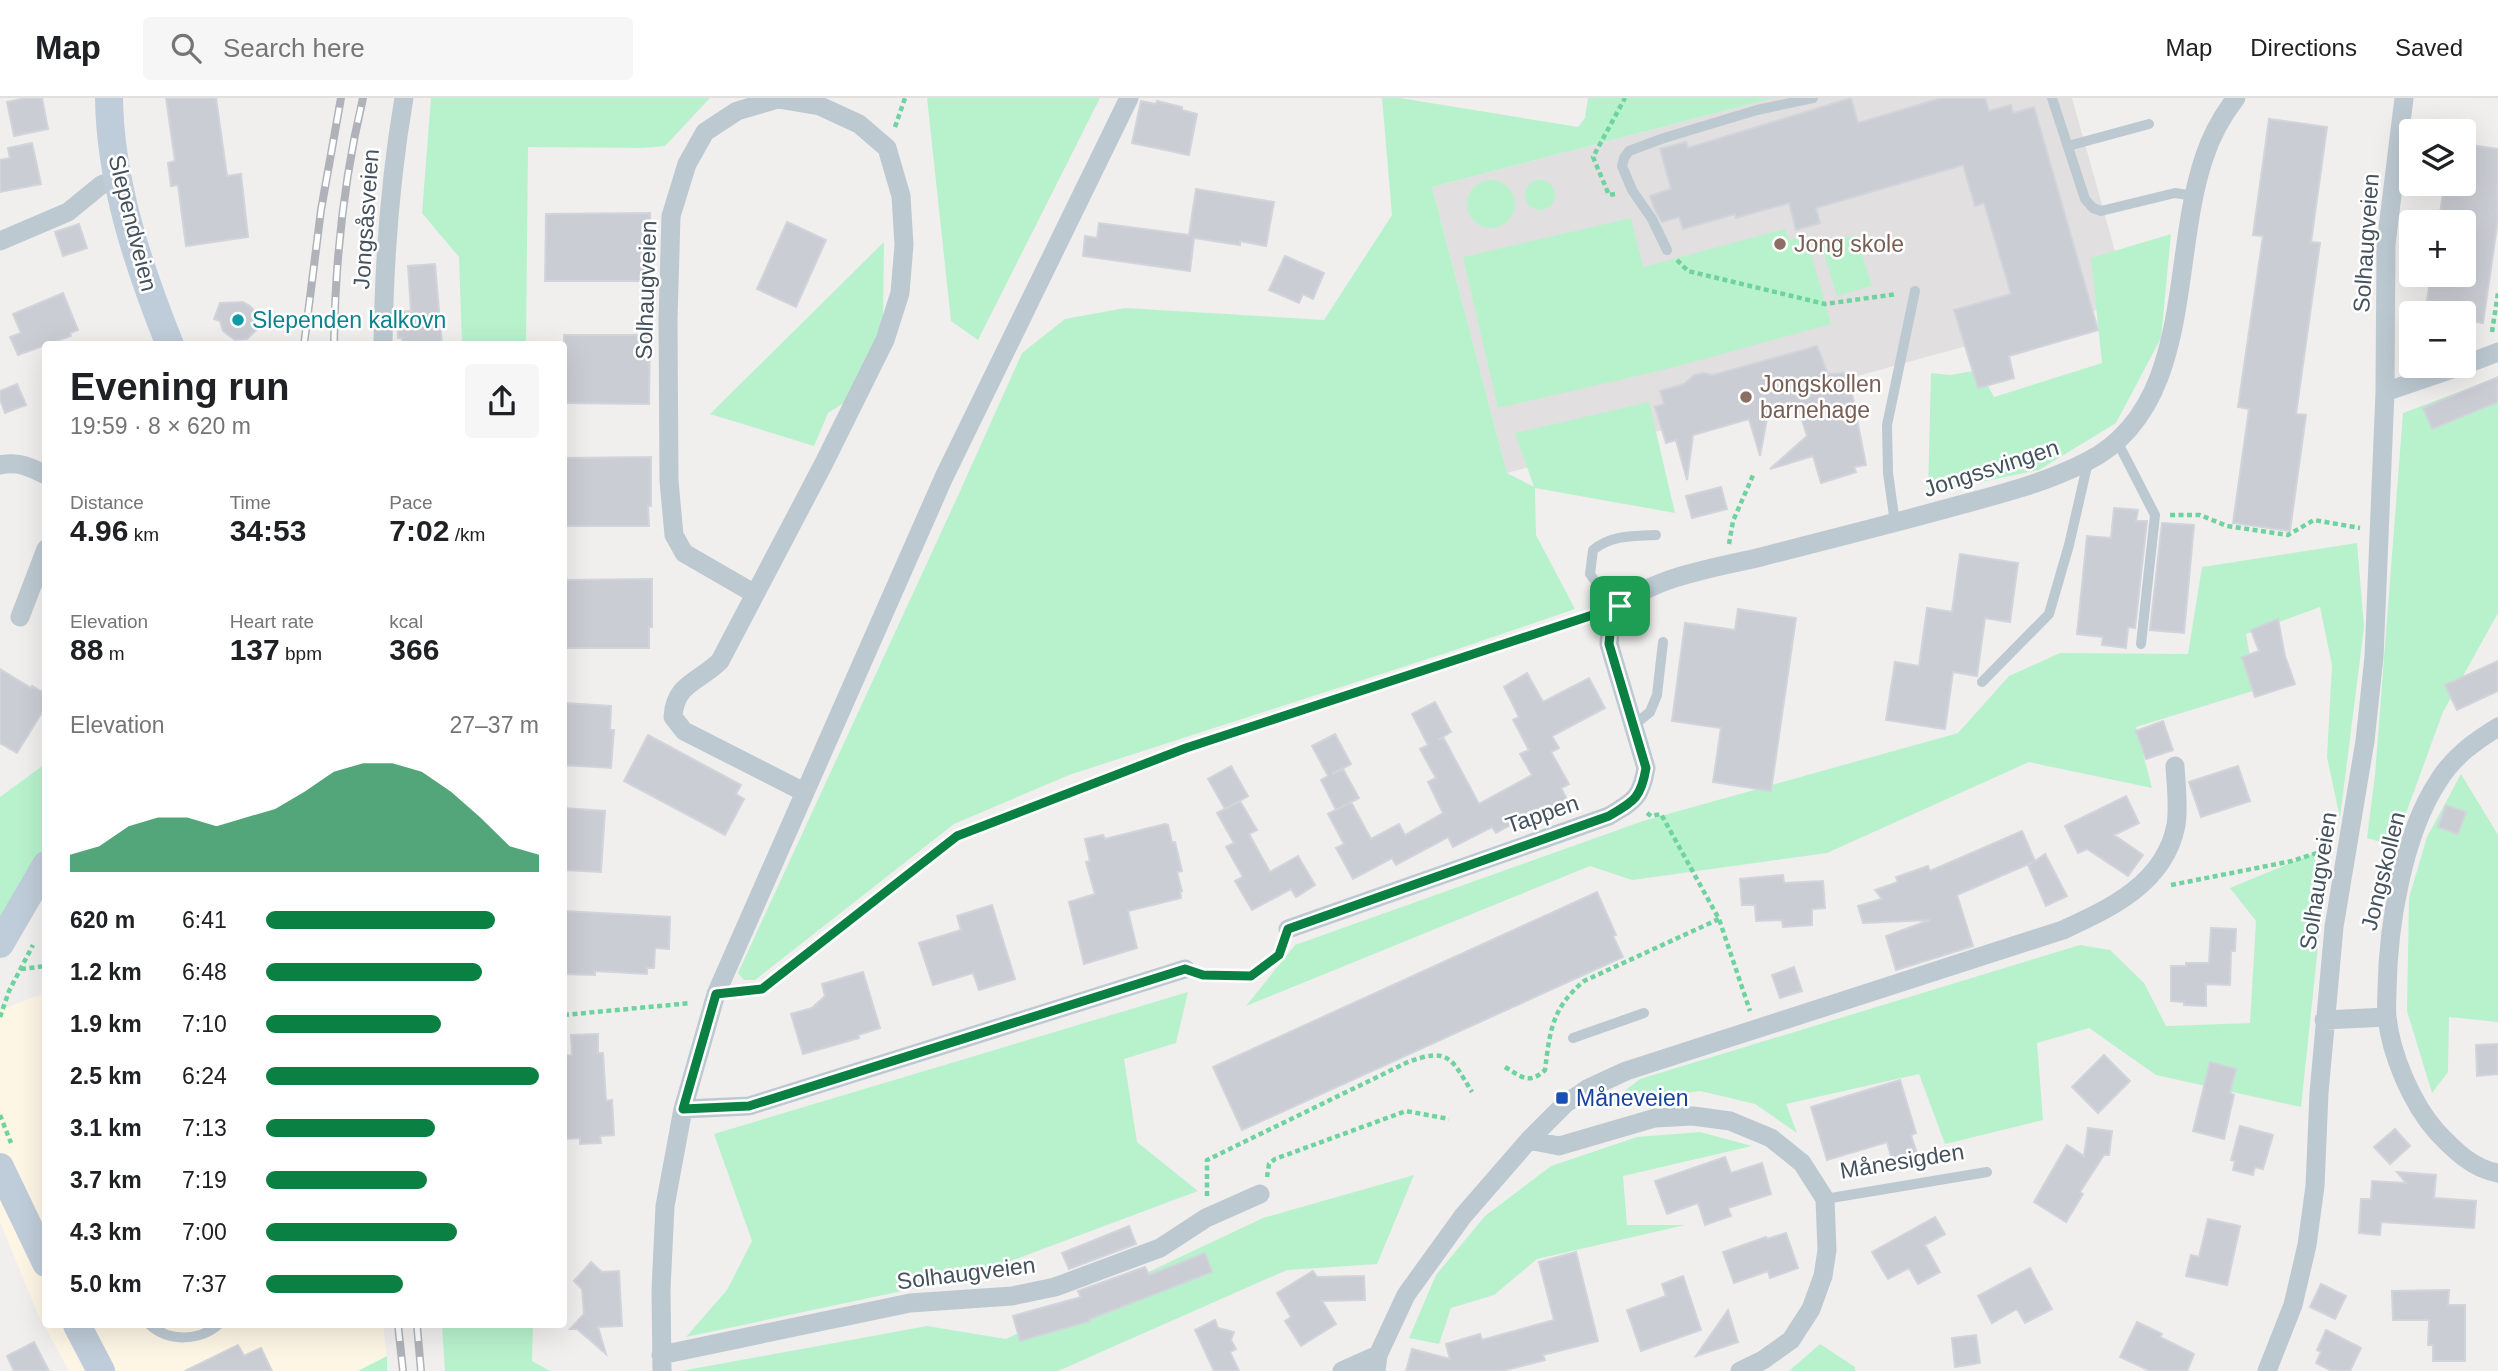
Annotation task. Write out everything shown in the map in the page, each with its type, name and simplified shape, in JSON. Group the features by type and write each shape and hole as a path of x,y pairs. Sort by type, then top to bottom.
{"main road":[{"name":"Slependveien","path":"109,98 118,179 146,282 168,341"},
{"path":"0,944 42,872"},
{"path":"1,1174 42,1255"},
{"path":"79,1328 101,1371"}],"street":[{"name":"Jongsåsveien","path":"383,341 393,158 404,98"},
{"name":"Solhaugveien","path":"1129,98 944,477 716,994 683,1109 665,1206 662,1363 910,1303 1012,1296 1055,1286 1160,1248 1206,1218 1261,1194"},
{"name":"Jongssvingen","path":"1616,615 1655,586 2039,483 2088,461 2118,443 2143,413 2159,376 2170,342 2194,196 2203,159 2214,132 2236,98"},
{"name":"Solhaugveien","path":"2267,1371 2293,1305 2307,1245 2315,1186 2324,1020 2334,927 2365,741 2374,657 2385,392 2386,244 2404,98"},
{"name":"Solhaugveien","path":"755,594 684,553 674,535 669,467 671,216 687,164 705,132 737,111 778,99 820,106 859,124 887,148"},
{"path":"804,792 684,731 673,717 674,703 684,686 708,673 720,661 885,340 900,293 904,245 901,196 887,148"},
{"path":"0,241 68,212 101,185 118,179"},
{"path":"2476,360 2493,354"},
{"path":"2385,392 2425,378"},
{"path":"0,465 25,465 42,473"},
{"path":"20,617 42,559"},
{"name":"Tappen","path":"1288,929 1609,816 1634,801 1643,788 1646,768 1609,644 1616,615"},
{"name":"Jongskollen","path":"2498,727 2462,751 2440,778 2421,813 2396,901 2388,964 2387,1017 2401,1071 2423,1116 2457,1154 2489,1171 2498,1172"},
{"path":"1342,1371 1377,1363 1406,1295 1434,1253 1529,1140 1565,1104 1587,1088 1626,1071 2063,930 2108,909 2143,885 2164,860 2176,825 2175,766"},
{"path":"683,1109 749,1106 1185,969"},
{"path":"2324,1020 2387,1017"},
{"name":"Månesigden","path":"1529,1140 1559,1146 1655,1118 1693,1116 1730,1121 1771,1138 1802,1163 1825,1199 1827,1250 1823,1276 1811,1309 1791,1340 1763,1360 1740,1371"}],"lane":[{"path":"1667,250 1652,219 1632,190 1622,166 1629,151 1757,110 1813,98"},
{"path":"2052,98 2085,199 2093,208 2101,211 2175,192 2194,196"},
{"path":"2068,146 2149,124"},
{"path":"1895,523 1888,473 1886,425 1915,291"},
{"path":"2118,443 2155,515 2141,644"},
{"path":"1982,682 2049,614 2069,545 2088,461"},
{"path":"1616,615 1590,574 1592,550 1602,542 1617,537 1656,535"},
{"path":"1634,725 1650,712 1657,695 1664,642"},
{"path":"1573,1038 1644,1013"},
{"name":"Månesigden","path":"1825,1199 1987,1172"},
{"path":"154,1328 179,1339 210,1332 215,1328"}],"path":[{"path":"887,148 905,98"},
{"path":"1667,250 1688,271 1825,304 1915,291"},
{"path":"2493,354 2498,293"},
{"path":"1725,566 1733,521 1754,473"},
{"path":"2155,515 2200,515 2227,526 2288,536 2314,520 2378,531"},
{"path":"567,1014 691,1004 716,994 762,989 957,836 1186,748 1616,615"},
{"path":"1651,816 1661,814 1719,919 1747,1002"},
{"path":"2143,885 2169,886 2292,861 2317,853"},
{"path":"1505,1067 1525,1079 1536,1078 1545,1070 1557,1010 1569,994 1584,981 1719,919"},
{"path":"1185,969 1203,975 1251,976 1279,955 1288,929"},
{"path":"0,1017 9,992 34,942"},
{"path":"20,969 42,966"},
{"path":"1206,1218 1207,1160 1408,1062 1429,1054 1441,1055 1455,1064 1472,1092"},
{"path":"1261,1194 1269,1164 1275,1159 1406,1111 1449,1119"}],"shaded area":[{"name":"Jong skole","path":"1774,98 2072,98 2129,301 1507,473 1432,187"},
{"path":"42,994 42,1321 0,1222 0,1010"},
{"path":"46,1328 383,1328 387,1356 358,1371 69,1371"}],"green space":[{"path":"431,98 710,98 665,146 528,147 526,341 462,341 459,257 422,213"},
{"path":"927,98 1100,98 978,340 951,321"},
{"path":"1382,98 1400,98 1578,127 1585,118 1588,98 1774,98 1432,187 1507,473 1534,487 1515,433 1649,402 1675,513 1535,488 1536,535 1575,609 1069,775 954,824 755,980 744,980 738,973 1022,353 1065,319 1125,308 1324,320 1392,215"},
{"path":"1491,180 1508,187 1515,204 1508,221 1491,228 1474,221 1467,204 1474,187"},
{"path":"1540,180 1551,184 1555,195 1551,206 1540,210 1529,206 1525,195 1529,184"},
{"path":"1631,218 1643,267 1785,229 1789,240 1806,235 1831,324 1667,369 1498,408 1463,257"},
{"path":"2171,234 2161,338 2116,423 2039,470 1928,493 1931,373 1950,375 1979,370 1994,397 2102,363 2091,258"},
{"path":"1856,235 1872,286 1837,296 1821,245"},
{"path":"884,242 883,324 856,395 828,413 814,446 710,414"},
{"path":"2498,377 2498,613 2443,712 2394,846 2367,838 2375,775 2403,413"},
{"path":"2357,543 2364,627 2340,818 2327,757 2332,665 2320,607 2246,634 2256,690 2136,727 2152,788 2029,762 1827,853 1632,880 1590,866 1246,1006 1295,945 1643,821 1958,733 2009,676 2060,653 2188,654 2202,567"},
{"path":"42,765 42,855 0,928 0,797"},
{"path":"2461,774 2498,835 2498,1022 2449,1017 2448,1072 2432,1093 2407,1011 2409,898 2427,837"},
{"path":"2312,854 2325,881 2301,1107 2156,1075 2089,1028 2037,1043 2043,1120 1945,1144 1919,1074 1786,1104 1797,1133 1755,1104 1700,1091 1607,1104 1640,1079 2080,945 2110,950 2144,983 2166,1026 2250,1023 2256,921 2230,888"},
{"path":"1188,992 1176,1043 1124,1059 1137,1142 1198,1191 968,1277 686,1337 727,1290 752,1241 714,1134"},
{"path":"1700,1132 1752,1146 1623,1176 1627,1225 1685,1225 1537,1259 1494,1295 1451,1308 1439,1344 1409,1338 1436,1275 1485,1216 1551,1166 1637,1137"},
{"path":"1414,1175 1377,1264 1287,1270 1058,1371 681,1371 927,1326 1006,1339 1263,1218"},
{"path":"442,1328 533,1328 532,1361 550,1371 445,1371"},
{"path":"1820,1344 1855,1367 1855,1371 1789,1371"},
{"path":"387,1356 387,1371 358,1371"}],"building":[{"path":"42,98 48,129 14,136 7,102"},
{"path":"166,98 216,98 227,176 241,174 248,237 186,246 178,185 171,186 168,163 175,161"},
{"path":"1851,98 1858,123 1941,98 1985,98 1989,111 2011,105 2013,113 2034,107 2098,330 2009,356 2014,378 1978,388 1954,310 2011,294 1984,203 1975,206 1963,165 1816,208 1820,223 1796,230 1789,203 1736,218 1735,214 1683,229 1679,217 1662,222 1650,196 1671,189 1660,149 1686,142 1688,148"},
{"path":"1141,101 1156,104 1157,101 1197,114 1189,155 1132,143"},
{"path":"2269,119 2327,127 2311,242 2320,243 2296,414 2306,415 2290,531 2233,523 2249,409 2238,407 2263,236 2253,235"},
{"path":"32,143 41,184 0,192 0,160 10,158 8,148"},
{"path":"2476,146 2498,149 2498,219 2483,323 2476,322 2476,301 2427,301 2429,287 2476,287 2476,210 2441,210 2442,196 2476,196"},
{"path":"1196,189 1274,202 1266,246 1194,238 1190,271 1083,256 1085,236 1097,238 1099,223 1189,235"},
{"path":"650,213 651,261 648,261 648,281 545,281 546,214"},
{"path":"787,222 826,240 796,307 757,289"},
{"path":"79,224 87,248 63,256 55,232"},
{"path":"1285,256 1324,273 1313,299 1303,294 1299,303 1269,290"},
{"path":"435,264 442,341 402,341 402,338 398,338 397,312 411,311 408,266"},
{"path":"63,293 78,330 57,341 42,341 42,346 18,355 10,337 21,333 13,314"},
{"name":"Slependen kalkovn","path":"243,302 257,314 257,329 247,339 235,340 223,331 220,321 214,319 220,303"},
{"path":"564,335 650,335 649,404 567,403 567,341 564,341"},
{"path":"1817,346 1828,374 1848,373 1866,465 1854,467 1856,472 1821,483 1813,456 1770,469 1807,436 1797,404 1768,413 1760,456 1749,419 1693,435 1687,480 1676,440 1666,443 1655,407 1664,404 1660,391 1684,384 1694,375 1713,375"},
{"path":"2498,377 2498,402 2432,429 2423,408"},
{"path":"17,384 26,405 5,413 0,391"},
{"path":"651,457 649,526 567,526 567,458"},
{"path":"1721,487 1727,509 1692,518 1686,496"},
{"path":"2114,508 2138,510 2136,521 2147,521 2135,628 2128,627 2126,648 2102,645 2103,637 2077,634 2087,536 2111,538"},
{"path":"2162,523 2194,525 2184,633 2150,630"},
{"path":"1960,554 2018,563 2010,622 1985,618 1977,676 1953,672 1945,729 1886,720 1895,662 1919,666 1927,608 1952,612"},
{"path":"652,579 649,648 567,648 567,580"},
{"path":"1738,609 1796,618 1771,791 1713,782 1721,728 1672,721 1685,623 1735,630"},
{"path":"2278,619 2285,656 2295,684 2255,697 2242,657 2259,651 2251,630"},
{"path":"2498,661 2498,691 2457,710 2445,685"},
{"path":"0,669 42,692 42,712 17,753 0,743"},
{"path":"1527,673 1543,702 1589,678 1605,708 1552,736 1559,748 1551,752 1569,784 1561,788 1570,805 1547,818 1541,808 1496,833 1492,827 1453,847 1448,837 1396,865 1392,858 1353,879 1336,848 1344,844 1328,814 1351,802 1371,839 1399,824 1405,835 1443,813 1428,782 1436,778 1420,749 1428,745 1412,714 1435,702 1451,732 1438,740 1443,737 1479,804 1532,775 1520,754 1529,750 1513,720 1519,717 1504,687"},
{"path":"567,703 611,706 610,730 614,730 611,768 567,765"},
{"path":"2163,721 2173,750 2146,759 2136,731"},
{"path":"1335,734 1351,764 1332,774 1343,769 1359,798 1336,810 1321,780 1328,776 1312,746"},
{"path":"648,735 741,785 736,794 744,799 725,835 624,781"},
{"path":"1231,766 1248,796 1225,809 1208,779"},
{"path":"2238,766 2250,801 2201,817 2189,782"},
{"path":"2126,796 2139,823 2114,835 2143,855 2128,876 2087,849 2078,853 2065,826"},
{"path":"1240,801 1257,830 1249,834 1270,872 1298,856 1315,885 1296,897 1291,889 1252,910 1235,881 1243,877 1226,847 1234,843 1217,813"},
{"path":"2446,805 2466,812 2458,834 2438,827"},
{"path":"567,808 605,811 601,872 567,870"},
{"path":"1168,825 1172,842 1175,842 1182,871 1177,872 1181,898 1128,911 1137,948 1084,964 1069,902 1095,894 1086,862 1090,861 1085,839 1103,835 1105,839"},
{"path":"2022,831 2035,861 2045,854 2067,896 2046,906 2028,865 2033,862 1957,895 1973,946 1896,970 1886,936 1930,920 1863,923 1858,906 1882,899 1875,890 1898,882 1896,877 1928,866 1930,871"},
{"path":"1783,875 1784,883 1823,881 1825,908 1812,909 1812,925 1783,927 1782,920 1756,921 1755,905 1742,905 1740,879"},
{"path":"1597,892 1623,957 1242,1130 1213,1067"},
{"path":"992,905 1015,979 979,990 973,973 933,985 919,943 961,930 957,916"},
{"path":"567,911 670,917 669,949 655,948 654,968 647,968 647,974 595,971 595,975 567,974"},
{"path":"2211,928 2236,929 2235,951 2231,951 2230,985 2206,984 2206,1006 2184,1005 2184,1002 2171,1001 2171,966 2209,963"},
{"path":"1794,967 1802,991 1780,998 1772,975"},
{"path":"863,972 880,1028 858,1035 859,1038 803,1054 791,1014 812,1008 825,996 822,984"},
{"path":"598,1034 598,1053 603,1053 606,1101 612,1100 614,1135 600,1136 601,1143 580,1144 580,1138 567,1139 567,1056 572,1055 571,1035"},
{"path":"2498,1044 2498,1074 2477,1076 2476,1045"},
{"path":"2104,1055 2130,1081 2098,1113 2072,1087"},
{"path":"2210,1062 2236,1069 2230,1093 2234,1095 2224,1139 2193,1131"},
{"path":"1900,1080 1916,1133 1911,1135 1919,1160 1894,1167 1887,1142 1827,1160 1811,1107"},
{"path":"2240,1126 2273,1135 2263,1169 2255,1167 2253,1175 2233,1170 2235,1161 2231,1160"},
{"path":"2088,1128 2112,1131 2109,1155 2104,1155 2080,1192 2083,1194 2066,1222 2034,1202 2067,1145 2084,1156"},
{"path":"2395,1129 2410,1146 2390,1164 2374,1147"},
{"path":"1725,1157 1731,1173 1762,1163 1771,1194 1728,1208 1731,1216 1705,1225 1698,1203 1667,1214 1655,1181"},
{"path":"2397,1172 2436,1175 2434,1198 2476,1201 2474,1228 2381,1222 2380,1235 2359,1233 2361,1199 2371,1199 2372,1181 2406,1183"},
{"path":"1935,1217 1945,1234 1925,1245 1940,1272 1918,1284 1909,1268 1888,1279 1872,1252"},
{"path":"2208,1219 2240,1226 2227,1285 2186,1276 2191,1255 2199,1257"},
{"path":"1129,1226 1136,1244 1069,1269 1062,1253"},
{"path":"1786,1233 1798,1268 1770,1278 1768,1271 1734,1283 1723,1252"},
{"path":"1576,1252 1598,1341 1543,1355 1545,1360 1502,1371 1406,1371 1412,1349 1450,1359 1446,1344 1480,1334 1482,1340 1554,1320 1539,1262"},
{"path":"1205,1253 1212,1272 1090,1321 1020,1341 1013,1316 1081,1297 1078,1291 1145,1267 1149,1275"},
{"path":"591,1262 602,1272 619,1271 622,1326 598,1327 606,1354 577,1329 570,1329 584,1314 582,1289 574,1281"},
{"path":"2030,1268 2052,1309 2025,1323 2017,1309 1992,1323 1978,1296"},
{"path":"1313,1271 1317,1277 1364,1276 1365,1300 1322,1301 1336,1324 1301,1346 1285,1321 1291,1317 1277,1293"},
{"path":"1683,1276 1701,1330 1641,1351 1627,1310 1666,1296 1662,1284"},
{"path":"2321,1284 2346,1296 2335,1319 2310,1307"},
{"path":"2449,1290 2448,1305 2465,1305 2465,1361 2433,1361 2433,1345 2428,1345 2429,1320 2393,1320 2392,1291"},
{"path":"1728,1310 1738,1342 1696,1356"},
{"path":"1215,1320 1218,1328 1234,1332 1231,1340 1236,1349 1230,1352 1239,1371 1214,1371 1195,1330"},
{"path":"2137,1322 2194,1354 2187,1371 2150,1371 2120,1357"},
{"path":"2326,1330 2361,1348 2350,1371 2332,1371 2316,1363 2321,1352 2317,1350"},
{"path":"1976,1335 1980,1363 1955,1367 1952,1338"},
{"path":"34,1342 49,1371 14,1371 7,1356"},
{"path":"238,1345 244,1356 261,1348 272,1371 185,1371"}],"railway":[{"path":"305,341 321,210 341,98"},
{"path":"334,341 342,220 363,98"},
{"path":"398,1328 403,1371"},
{"path":"417,1328 421,1371"}],"place":[{"name":"Jong skole","path":"1780,244"},
{"name":"Slependen kalkovn","path":"238,320"},
{"name":"Jongskollen barnehage","path":"1746,397"},
{"name":"Måneveien","path":"1562,1098"}],"route":[{"path":"1620,606 1611,623 1609,644 1646,768 1643,788 1634,801 1609,816 1288,929 1279,955 1251,976 1203,975 1185,969 749,1106 683,1109 716,994 762,989 957,836 1186,748 1620,606"}]}
